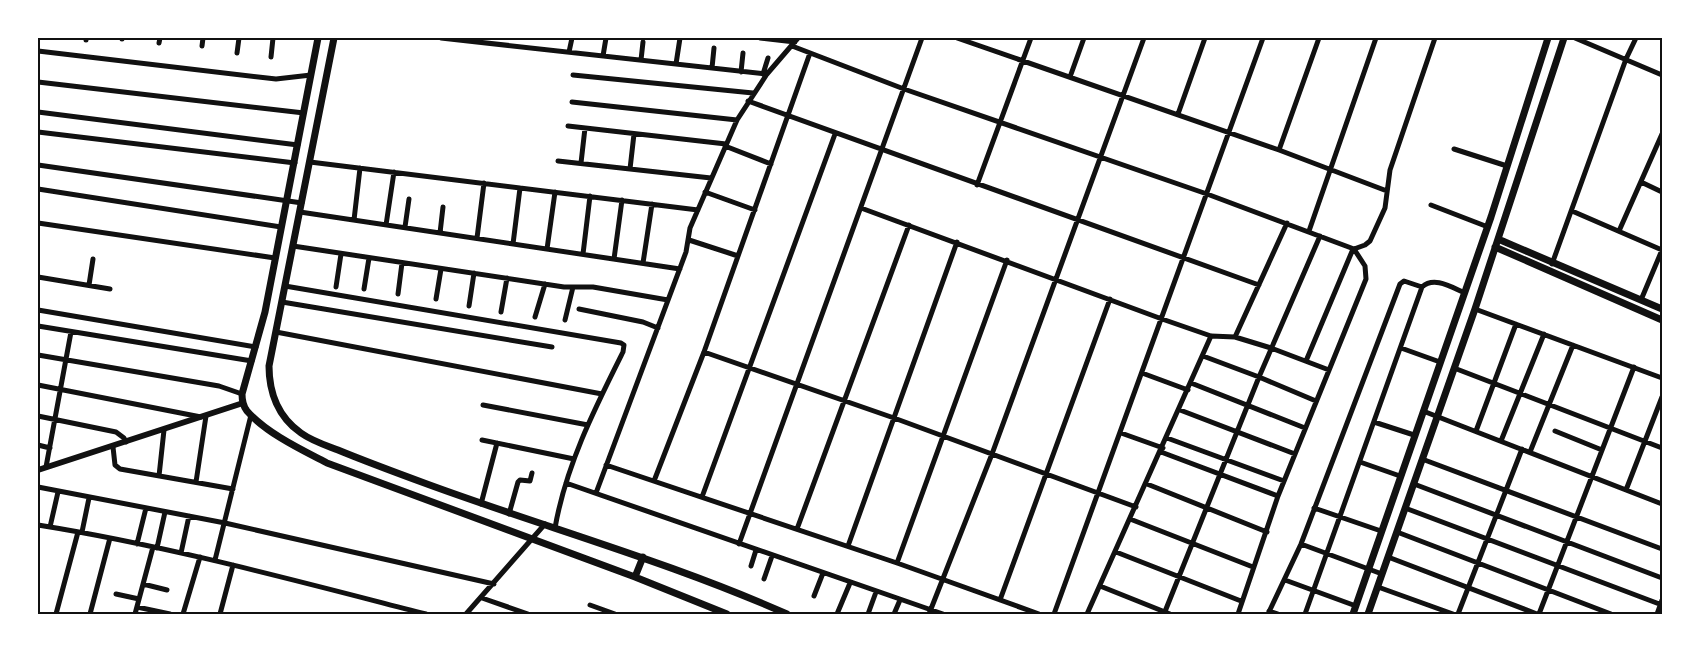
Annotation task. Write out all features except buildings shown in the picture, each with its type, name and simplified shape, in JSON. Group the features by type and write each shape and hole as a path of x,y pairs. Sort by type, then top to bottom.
{"main road":[{"path":"318,38 275,258 256,347 242,394 243,404 251,415 289,442 348,472 635,577 728,615"},
{"path":"334,38 269,366 269,381 274,399 282,414 308,438 353,457 509,514 643,557 787,615"},
{"path":"1353,615 1488,227 1548,38"},
{"path":"1368,615 1498,239 1564,38"},
{"path":"1512,151 1526,156"},
{"path":"1498,239 1662,309"},
{"path":"1495,247 1662,320"},
{"path":"348,472 353,457"},
{"path":"635,577 643,557"}],"street":[{"path":"202,46 203,38"},
{"path":"237,53 239,38"},
{"path":"270,57 273,38"},
{"path":"441,38 481,40 765,74"},
{"path":"519,46 520,38"},
{"path":"569,52 572,38"},
{"path":"603,56 606,38"},
{"path":"676,64 680,38"},
{"path":"760,38 795,42 810,53 904,89 1101,156 1354,249 1364,262 1367,275 1278,496 1238,615"},
{"path":"738,544 922,38"},
{"path":"957,38 976,41 1022,60 1280,150 1387,191"},
{"path":"977,185 1031,38"},
{"path":"1071,77 1084,38"},
{"path":"930,612 992,454 1144,38"},
{"path":"1178,114 1205,38"},
{"path":"1054,615 1263,38"},
{"path":"1280,150 1319,38"},
{"path":"1309,231 1376,38"},
{"path":"1306,361 1354,249 1365,245 1370,240 1384,208 1390,170 1434,38"},
{"path":"1575,38 1662,75"},
{"path":"1550,271 1626,59 1636,38"},
{"path":"641,60 643,42"},
{"path":"596,493 680,269 689,240 688,232 725,145 737,120 765,74 795,42"},
{"path":"712,68 714,48"},
{"path":"38,51 276,79 311,75"},
{"path":"654,481 704,352 810,53"},
{"path":"741,72 743,54"},
{"path":"765,74 768,57"},
{"path":"573,75 753,93"},
{"path":"38,82 304,113"},
{"path":"748,101 1259,285"},
{"path":"572,102 737,120"},
{"path":"38,112 298,145"},
{"path":"568,126 725,145 771,164"},
{"path":"581,163 585,128"},
{"path":"38,132 295,163"},
{"path":"630,169 634,134"},
{"path":"702,497 835,134"},
{"path":"1619,231 1662,134"},
{"path":"1454,150 1507,166"},
{"path":"558,160 711,178"},
{"path":"310,162 698,210"},
{"path":"38,165 302,203"},
{"path":"354,220 360,168"},
{"path":"386,225 394,172"},
{"path":"1641,182 1662,192"},
{"path":"477,238 484,183"},
{"path":"513,244 520,188"},
{"path":"38,189 281,227"},
{"path":"548,249 555,192"},
{"path":"705,192 755,210"},
{"path":"583,254 590,196"},
{"path":"405,227 409,199"},
{"path":"614,259 622,200"},
{"path":"643,263 652,204"},
{"path":"1431,205 1488,227"},
{"path":"440,233 443,207"},
{"path":"861,208 1162,319 1212,336 1235,337 1329,370"},
{"path":"1572,211 1662,250 1641,300"},
{"path":"300,212 680,269"},
{"path":"38,223 275,258"},
{"path":"1235,337 1287,223"},
{"path":"796,529 909,225"},
{"path":"1100,586 1166,614 1259,377 1320,236"},
{"path":"689,240 738,256"},
{"path":"848,546 957,242"},
{"path":"293,246 544,284 573,287 593,286 668,300"},
{"path":"336,287 341,254"},
{"path":"364,289 369,258"},
{"path":"89,285 93,260"},
{"path":"897,563 1007,260"},
{"path":"398,294 402,263"},
{"path":"436,299 441,269"},
{"path":"469,306 474,273"},
{"path":"38,277 111,289"},
{"path":"501,312 507,278"},
{"path":"1278,615 1268,613 1300,544 1400,284 1404,281 1422,287"},
{"path":"1305,615 1422,287 1435,281 1465,293"},
{"path":"535,317 544,284"},
{"path":"285,286 618,342 624,345 623,352 574,459 555,528"},
{"path":"565,320 573,287"},
{"path":"1000,600 1110,299"},
{"path":"282,302 552,347"},
{"path":"579,309 643,322 658,328"},
{"path":"1474,309 1662,378"},
{"path":"38,310 256,347"},
{"path":"1476,431 1516,324"},
{"path":"38,326 252,361"},
{"path":"46,467 71,332"},
{"path":"276,332 602,394"},
{"path":"1501,441 1544,334"},
{"path":"1087,615 1212,336"},
{"path":"1530,452 1574,345"},
{"path":"1401,348 1440,362"},
{"path":"704,352 894,418 1136,507"},
{"path":"38,355 219,387 242,394"},
{"path":"1203,356 1316,402"},
{"path":"1388,557 1538,615 1634,367"},
{"path":"1454,368 1662,448"},
{"path":"1142,373 1188,390"},
{"path":"1191,383 1305,428"},
{"path":"38,385 204,417"},
{"path":"1626,490 1662,397"},
{"path":"38,470 243,404"},
{"path":"483,405 588,425"},
{"path":"1180,410 1295,454"},
{"path":"1423,411 1662,503"},
{"path":"215,560 251,415"},
{"path":"38,416 116,432 126,442"},
{"path":"196,482 204,417"},
{"path":"1374,422 1414,435"},
{"path":"159,476 164,430"},
{"path":"1555,431 1602,450"},
{"path":"1121,433 1278,496"},
{"path":"1167,438 1284,481"},
{"path":"483,440 574,459"},
{"path":"481,504 497,443"},
{"path":"38,445 50,448"},
{"path":"113,447 114,462 117,468 233,489"},
{"path":"1378,587 1455,615 1468,588 1522,449"},
{"path":"1422,459 1662,549"},
{"path":"1360,462 1400,476"},
{"path":"606,465 848,546 1039,615"},
{"path":"509,514 518,482 520,480 530,481 532,473"},
{"path":"566,483 943,615"},
{"path":"1146,484 1267,532"},
{"path":"1414,484 1662,578"},
{"path":"38,487 225,523 494,584"},
{"path":"50,527 58,492"},
{"path":"56,615 89,498"},
{"path":"137,544 146,508"},
{"path":"1314,508 1382,531"},
{"path":"1405,508 1662,604 1657,615"},
{"path":"135,615 165,512"},
{"path":"181,553 189,516"},
{"path":"1130,519 1253,567"},
{"path":"466,615 545,524"},
{"path":"38,525 215,560 426,615"},
{"path":"1397,532 1611,615"},
{"path":"90,615 110,538"},
{"path":"1300,544 1382,574"},
{"path":"751,566 756,550"},
{"path":"1116,552 1241,601"},
{"path":"764,579 772,556"},
{"path":"183,615 201,557"},
{"path":"220,615 233,565"},
{"path":"814,597 823,573"},
{"path":"1285,580 1356,606"},
{"path":"837,615 850,583"},
{"path":"143,584 167,590"},
{"path":"868,615 876,592"},
{"path":"116,594 139,599"},
{"path":"482,598 528,615"},
{"path":"894,615 900,600"},
{"path":"590,605 615,615"},
{"path":"137,607 170,614"}]}
